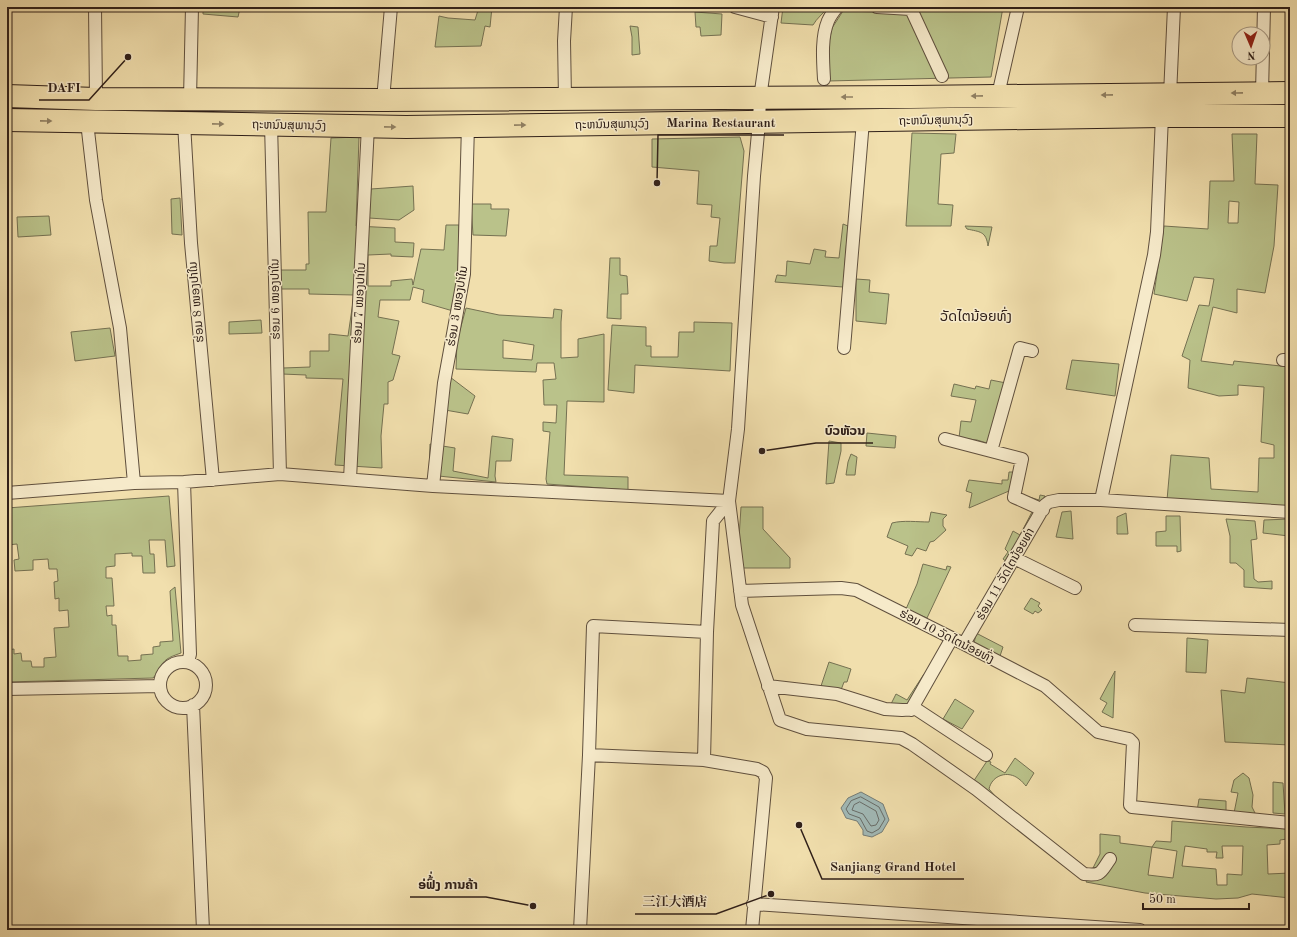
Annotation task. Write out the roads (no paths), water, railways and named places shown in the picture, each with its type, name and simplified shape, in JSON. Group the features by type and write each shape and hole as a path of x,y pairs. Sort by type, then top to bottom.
{"highway":[{"name":"ຖະຫນົນສຸພານຸວົງ","path":"7,96 383,100 1170,95 1290,92"},
{"name":"ຖະຫນົນສຸພານຸວົງ","path":"7,120 368,126 468,126 1162,116 1290,116"}],"street":[{"path":"95,7 96,98"},
{"path":"190,99 192,7"},
{"path":"383,100 391,7"},
{"path":"565,98 564,41 566,7"},
{"path":"735,7 772,12 760,98 738,429 729,501 742,605 780,720 807,729 901,738 912,744 976,790 1084,874 1096,876 1100,874 1110,859"},
{"path":"824,79 823,50 826,31 828,20 837,7"},
{"path":"878,7 911,8 942,76"},
{"path":"998,95 1018,7"},
{"path":"1170,95 1174,7"},
{"path":"1262,93 1264,7"},
{"path":"1101,500 1154,255 1157,232 1162,116"},
{"path":"844,348 863,121"},
{"path":"87,122 96,200 120,328 134,483"},
{"name":"ຮ່ອມ 8 ໜອງປາໃນ","path":"184,123 191,244 213,480"},
{"name":"ຮ່ອມ 6 ໜອງປາໃນ","path":"271,124 280,474"},
{"name":"ຮ່ອມ 7 ໜອງປາໃນ","path":"350,479 368,126"},
{"name":"ຮ່ອມ 3 ໜອງປາໃນ","path":"433,486 444,383 464,274 468,126"},
{"path":"991,451 1020,348 1032,351"},
{"path":"946,439 1022,459 1014,497 1044,507 1049,502 1059,500 1101,500 1290,512"},
{"path":"7,493 134,483 213,480 280,474 433,486 729,501"},
{"path":"184,482 190,654 188,662"},
{"path":"704,760 707,632 713,521 729,501"},
{"name":"ຮ່ອມ 11 ວັດໄຕນ້ອຍທ່າ","path":"964,644 1044,507"},
{"path":"1014,558 1075,588"},
{"name":"ຮ່ອມ 10 ວັດໄຕນ້ອຍທົ່ງ","path":"740,591 849,588 856,590 1045,686 1098,732 1129,739 1133,743 1130,805 1132,807 1290,823"},
{"path":"1135,625 1290,630"},
{"path":"580,930 589,755 593,626 707,632"},
{"path":"911,710 952,638"},
{"path":"188,662 198,667 203,673 206,680 204,695 199,701 186,708 171,705 162,693 160,686 161,678 164,671 170,666 176,663 188,662"},
{"path":"7,689 160,686"},
{"path":"768,686 837,694 879,707 902,710 916,709 986,755"},
{"path":"193,705 203,930"},
{"path":"589,755 704,760 757,769 763,772 766,778 753,904 752,930"},
{"path":"753,904 1072,928 1140,930"}],"water":[{"path":"861,792 883,804 889,820 882,832 872,837 863,835 863,830 857,821 846,818 841,808 848,798"}],"place":[{"name":"DAFI","path":"128,57"},
{"name":"Marina Restaurant","path":"657,183"},
{"name":"ບົວຫັວນ","path":"762,451"},
{"name":"Sanjiang Grand Hotel","path":"799,825"},
{"name":"三江大酒店","path":"771,894"},
{"name":"ອ່ຟົ້່ງ ການຄ້າ","path":"533,906"}],"district":[{"name":"ວັດໄຕນ້ອຍທົ່ງ","path":"976,316"}]}
